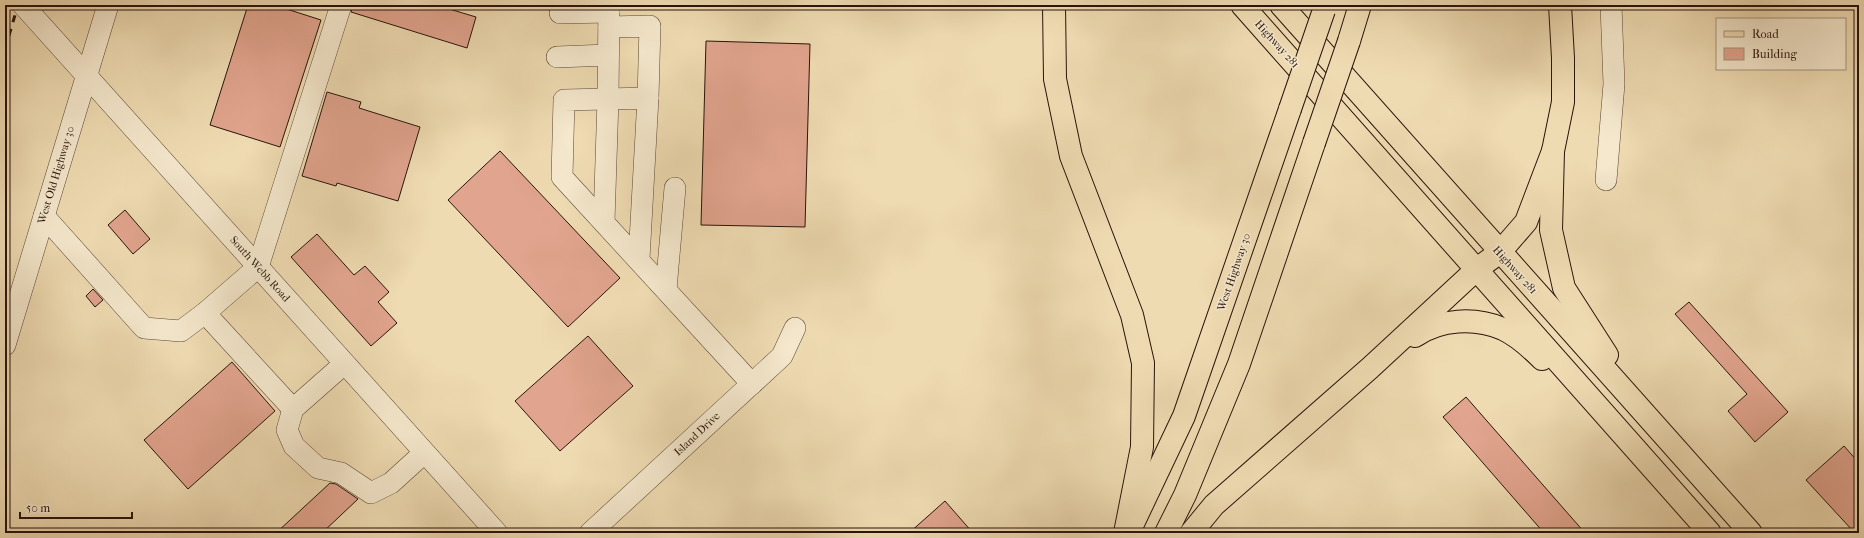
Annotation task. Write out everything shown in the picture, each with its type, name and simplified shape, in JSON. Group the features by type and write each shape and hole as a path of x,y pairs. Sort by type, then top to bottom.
{"main road":[{"path":"1054,5 1055,79 1071,156 1132,315 1143,363 1142,447 1125,533"},
{"name":"Highway 281","path":"1242,5 1710,533"},
{"name":"Highway 281","path":"1281,5 1751,533"},
{"path":"1166,533 1185,495 1239,364 1360,5"},
{"path":"1191,533 1214,505 1370,368 1477,269 1500,252 1526,222 1553,151 1563,102 1563,58 1560,5"},
{"name":"West Highway 30","path":"1128,533 1184,416 1324,8"},
{"path":"1553,151 1551,230 1564,288 1596,340 1660,431"},
{"path":"1370,368 1420,333 1442,323 1459,322 1486,324 1504,330 1527,344 1634,448"}],"street":[{"name":"South Webb Road","path":"24,5 424,453 485,529"},
{"name":"West Old Highway 30","path":"5,345 108,5"},
{"path":"44,216 144,328 181,331 205,313 258,266 341,5"},
{"path":"1606,180 1614,84 1611,5"},
{"path":"560,13 609,15 650,26 648,98 639,259"},
{"path":"604,222 609,15"},
{"path":"557,57 608,55"},
{"path":"648,98 564,100 562,177 639,259 752,384"},
{"path":"666,289 675,188"},
{"path":"205,313 293,409"},
{"name":"Island Drive","path":"590,533 782,356 795,328"},
{"path":"344,364 293,409 287,430 294,446 318,468 341,473 372,493 391,483 424,453"}],"building":[{"path":"248,5 274,5 321,20 280,147 210,125"},
{"path":"353,5 436,5 476,17 467,48 351,12"},
{"path":"706,41 810,44 805,227 701,225"},
{"path":"327,92 361,102 359,108 420,127 398,201 337,183 336,186 302,176"},
{"path":"500,151 620,278 568,327 448,200"},
{"path":"125,210 150,239 133,254 108,225"},
{"path":"317,234 354,275 365,266 389,292 378,302 397,323 371,346 291,257"},
{"path":"93,289 103,300 95,307 86,296"},
{"path":"1689,302 1788,412 1755,442 1728,411 1747,394 1675,314"},
{"path":"588,336 633,386 560,451 515,401"},
{"path":"232,362 275,411 188,489 144,440"},
{"path":"1466,397 1585,533 1544,533 1443,417"},
{"path":"1844,446 1859,463 1859,526 1853,531 1806,480"},
{"path":"330,483 336,484 358,499 322,533 276,533"},
{"path":"945,501 973,533 909,533"}],"railway":[{"path":"5,16 8,5"},
{"path":"5,49 18,5"}]}
